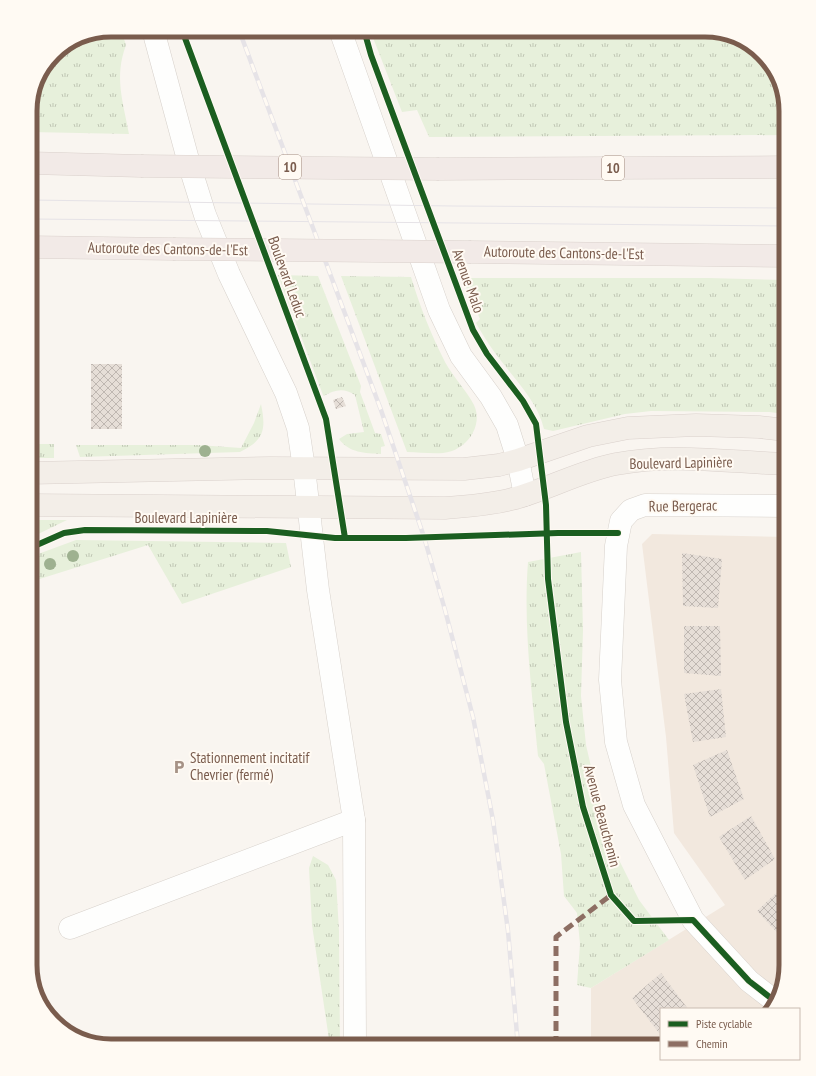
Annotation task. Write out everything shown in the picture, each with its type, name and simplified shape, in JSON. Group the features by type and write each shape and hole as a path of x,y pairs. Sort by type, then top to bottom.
{"highway":[{"name":"10","path":"37,163 141,166 439,169 779,167"},
{"name":"Autoroute des Cantons-de-l'Est","path":"37,247 779,256"}],"main road":[{"path":"37,473 304,468 435,470 480,467 518,460 588,436 628,428 696,425 759,427 779,429"},
{"name":"Boulevard Lapinière","path":"37,505 445,508 497,503 525,495 588,472 628,462 674,460 779,464"}],"street":[{"path":"154,37 205,215 229,274 290,404 298,428 318,590 354,820 355,1039"},
{"path":"342,37 439,310 461,356 491,397 507,425 518,460 525,495"},
{"name":"Rue Bergerac","path":"771,998 749,981 693,920 634,805 616,742 610,680 614,576 618,533 621,521 626,515 632,510 645,505 779,506"},
{"path":"70,928 354,820"}],"shaded area":[{"path":"652,534 779,537 779,965 776,984 769,1002 765,1008 660,1008 660,1039 591,1039 591,988 725,905 674,833 666,737 642,544"}],"green space":[{"path":"123,37 126,45 122,57 120,79 122,100 129,134 37,132 37,106 41,87 47,74 62,55 78,45 97,38"},
{"path":"373,37 710,37 719,38 738,45 754,55 761,62 771,78 778,97 779,135 429,137 417,110 402,112"},
{"path":"278,275 318,276 361,386 360,392 375,433 381,434 385,446 381,447 381,454 363,453 352,450 343,444 339,439 347,434 364,432 355,395 344,390 340,390 324,396 323,395"},
{"path":"341,276 411,277 430,331 440,352 448,368 474,405 477,421 475,429 466,442 459,448 443,453 407,452"},
{"path":"462,278 709,278 779,280 779,413 651,411 625,414 553,431 544,429 532,402 495,353 476,323 480,319"},
{"path":"261,404 263,413 262,433 255,443 240,452 80,457 76,445 198,445 241,448 254,423"},
{"path":"37,444 54,444 54,458 37,458"},
{"path":"37,520 67,520 37,535"},
{"path":"76,540 286,543 291,567 182,604 148,545 37,580 37,554"},
{"path":"581,552 583,630 581,696 586,745 599,801 618,858 639,900 669,940 591,988 577,985 580,944 577,913 564,896 561,854 544,764 538,756 527,635 528,562"},
{"path":"313,856 328,865 336,880 339,931 340,1039 329,1039 312,925 309,868"}],"building":[{"path":"91,364 122,364 122,429 91,429"},
{"path":"342,397 346,406 336,409 333,400"},
{"path":"682,553 722,559 718,608 683,606"},
{"path":"684,626 720,626 721,676 684,673"},
{"path":"721,689 726,737 693,742 684,694"},
{"path":"727,750 744,799 710,817 693,765"},
{"path":"751,816 775,859 745,880 719,837"},
{"path":"779,891 779,935 757,911"},
{"path":"661,973 687,1008 660,1008 659,1033 632,998"}],"tram line":[{"path":"37,200 453,206 779,208"},
{"path":"37,219 779,226"}],"railway":[{"path":"242,37 381,410 424,537 445,610 473,717 493,820 508,931 517,1039"}],"marked path":[{"path":"556,1039 556,937 611,895"}],"cycle path":[{"name":"Boulevard Leduc","path":"185,37 326,419 345,538"},
{"name":"Avenue Malo","path":"366,37 371,55 473,330 487,354 523,401 536,424 546,505 548,579 566,722 583,807 611,895 634,921 693,920 749,981 771,998"},
{"path":"37,545 64,533 85,530 267,531 335,538 406,538 558,533 618,533"}],"place":[{"name":"Stationnement incitatif Chevrier (fermé)","path":"179,767"}]}
